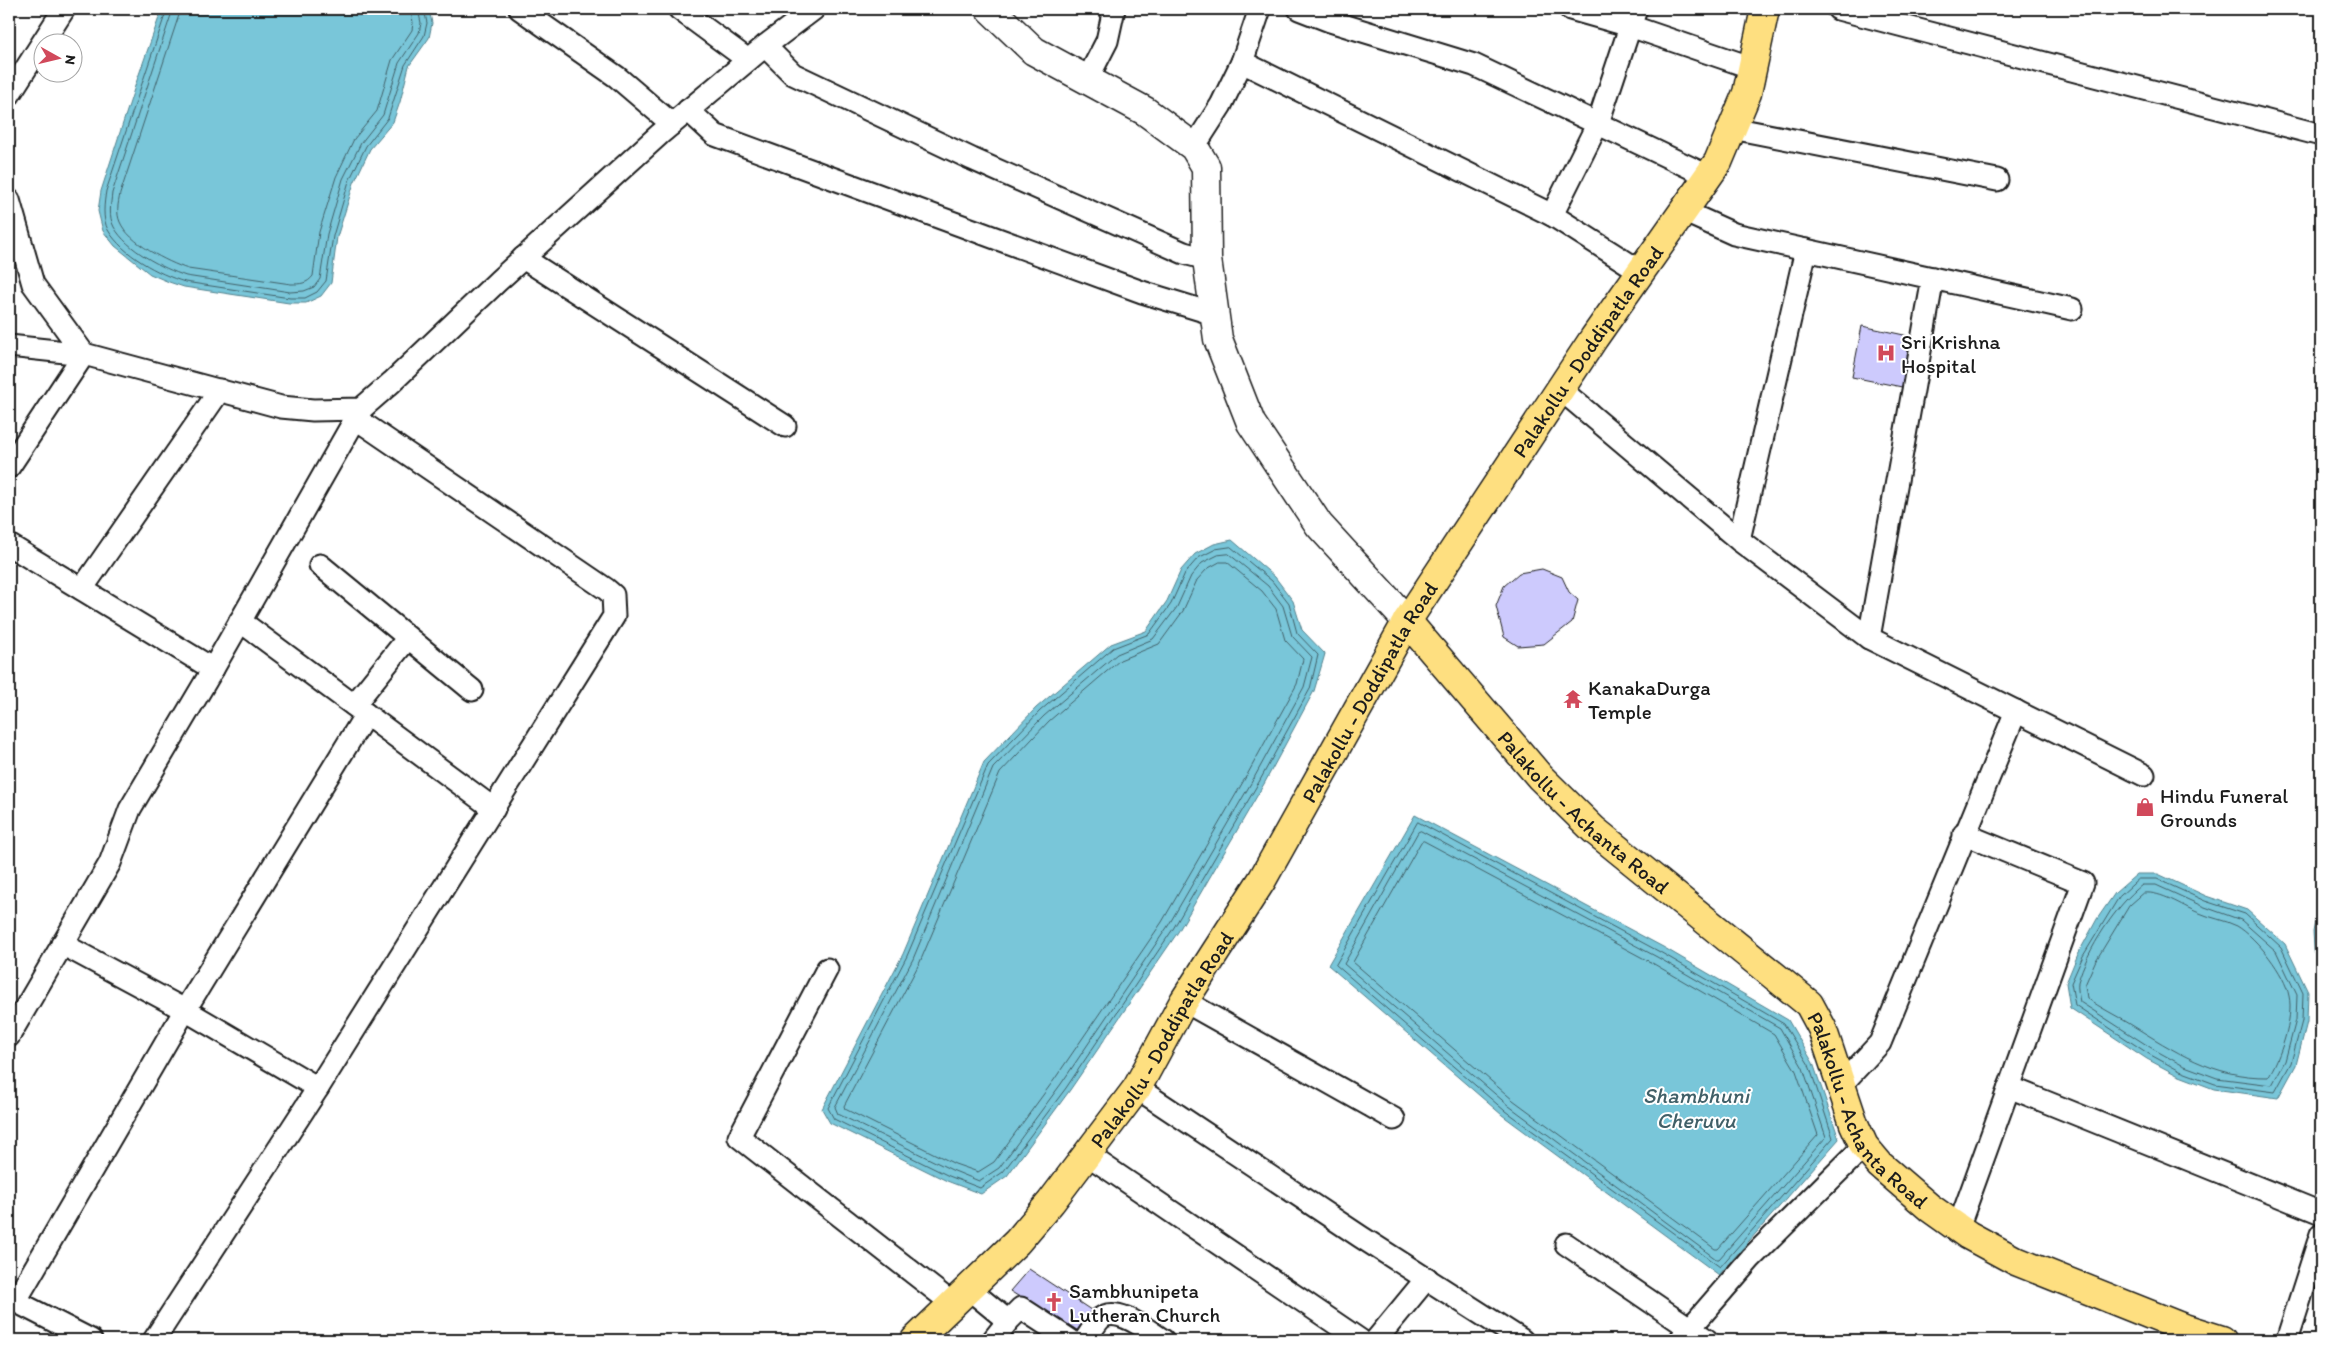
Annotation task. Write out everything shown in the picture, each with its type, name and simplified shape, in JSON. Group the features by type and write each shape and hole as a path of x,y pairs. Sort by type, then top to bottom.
{"main road":[{"name":"Palakollu - Doddipatla Road","path":"915,1340 1017,1242 1088,1155 1137,1088 1184,1001 1262,880 1407,621 1560,389 1640,271 1718,162 1747,93 1765,9"},
{"name":"Palakollu - Achanta Road","path":"1407,621 1540,777 1594,830 1809,1004 1822,1028 1864,1146 1880,1165 1930,1208 1958,1228 2016,1261 2179,1333 2222,1340"}],"street":[{"path":"9,95 64,9"},
{"path":"520,9 618,77 672,124"},
{"path":"679,9 748,60"},
{"path":"9,1036 110,863 130,809 213,669 358,414 523,258 672,124 765,46 814,9"},
{"path":"990,9 1034,52 1145,111 1194,147 1206,167 1207,259 1218,339 1251,423 1319,524 1407,621"},
{"path":"1087,80 1107,40 1114,9"},
{"path":"1194,147 1221,105 1242,62 1260,9"},
{"path":"1299,9 1330,21 1474,65 1708,176"},
{"path":"1570,9 1633,18 1753,68"},
{"path":"1838,9 2321,135"},
{"path":"1552,215 1598,123 1633,18"},
{"path":"765,46 793,74 972,159 1184,253 1207,259"},
{"path":"1242,62 1552,215 1640,271"},
{"path":"688,110 715,134 1142,292 1214,314"},
{"path":"1732,128 1997,180"},
{"path":"9,200 33,284 84,354"},
{"path":"1683,211 1734,234 2072,310"},
{"path":"1739,540 1806,250"},
{"path":"523,258 785,426"},
{"path":"1869,638 1933,278"},
{"path":"9,346 84,354 281,406 358,414 613,594 614,616 318,1088 154,1340"},
{"path":"9,467 84,354"},
{"path":"1560,389 1739,540 1869,638 2144,775"},
{"path":"82,589 220,390"},
{"path":"9,545 213,669"},
{"path":"320,565 472,690"},
{"path":"240,621 494,809"},
{"path":"91,1340 12,1300 185,1010 360,710 408,639"},
{"path":"1841,1085 1880,1043 1964,834 2016,712"},
{"path":"1958,1228 2083,883 1964,834"},
{"path":"62,944 185,1010 318,1088"},
{"path":"827,969 739,1137 961,1296 1008,1321"},
{"path":"1184,1001 1394,1119"},
{"path":"2009,1087 2321,1213"},
{"path":"1137,1088 1361,1237 1522,1340"},
{"path":"1684,1335 1751,1258 1864,1146"},
{"path":"1088,1155 1360,1340"},
{"path":"2286,1340 2321,1234"},
{"path":"1566,1244 1684,1335 1707,1340"},
{"path":"1376,1340 1427,1278"},
{"path":"993,1340 1021,1308 1070,1340"},
{"path":"1085,1340 1101,1319 1111,1313 1120,1314 1163,1340"}],"water":[{"path":"162,9 429,9 432,23 429,38 409,66 393,122 370,149 354,183 337,237 331,283 321,296 306,303 289,303 184,287 150,274 115,246 103,231 98,211 101,191"},
{"path":"1232,540 1275,577 1293,601 1302,630 1325,654 1314,691 1264,784 1178,932 1070,1090 1007,1176 981,1194 947,1181 830,1123 822,1109 903,954 984,762 1036,708 1111,644 1146,631 1167,601 1181,570 1195,554 1214,544"},
{"name":"Shambhuni Cheruvu","path":"1415,815 1663,947 1788,1020 1813,1063 1839,1139 1719,1275 1502,1115 1328,965"},
{"path":"2137,874 2158,874 2206,896 2247,910 2285,944 2308,992 2307,1022 2296,1065 2278,1098 2214,1089 2177,1075 2147,1059 2070,1008 2066,983 2078,954 2097,919 2115,893"},
{"path":"2321,893 2321,992 2316,978 2313,932"}],"building":[{"path":"1862,326 1918,338 1907,388 1852,377"},
{"path":"1542,569 1562,577 1569,592 1578,600 1572,622 1544,644 1518,646 1504,637 1496,606 1504,586 1519,573"},
{"name":"Sambhunipeta Lutheran Church","path":"1029,1269 1097,1314 1080,1335 1010,1291"}],"place":[{"name":"Sri Krishna Hospital","path":"1886,353"},
{"name":"KanakaDurga Temple","path":"1573,699"},
{"name":"Hindu Funeral Grounds","path":"2145,807"},
{"name":"Sambhunipeta Lutheran Church","path":"1054,1302"}]}
